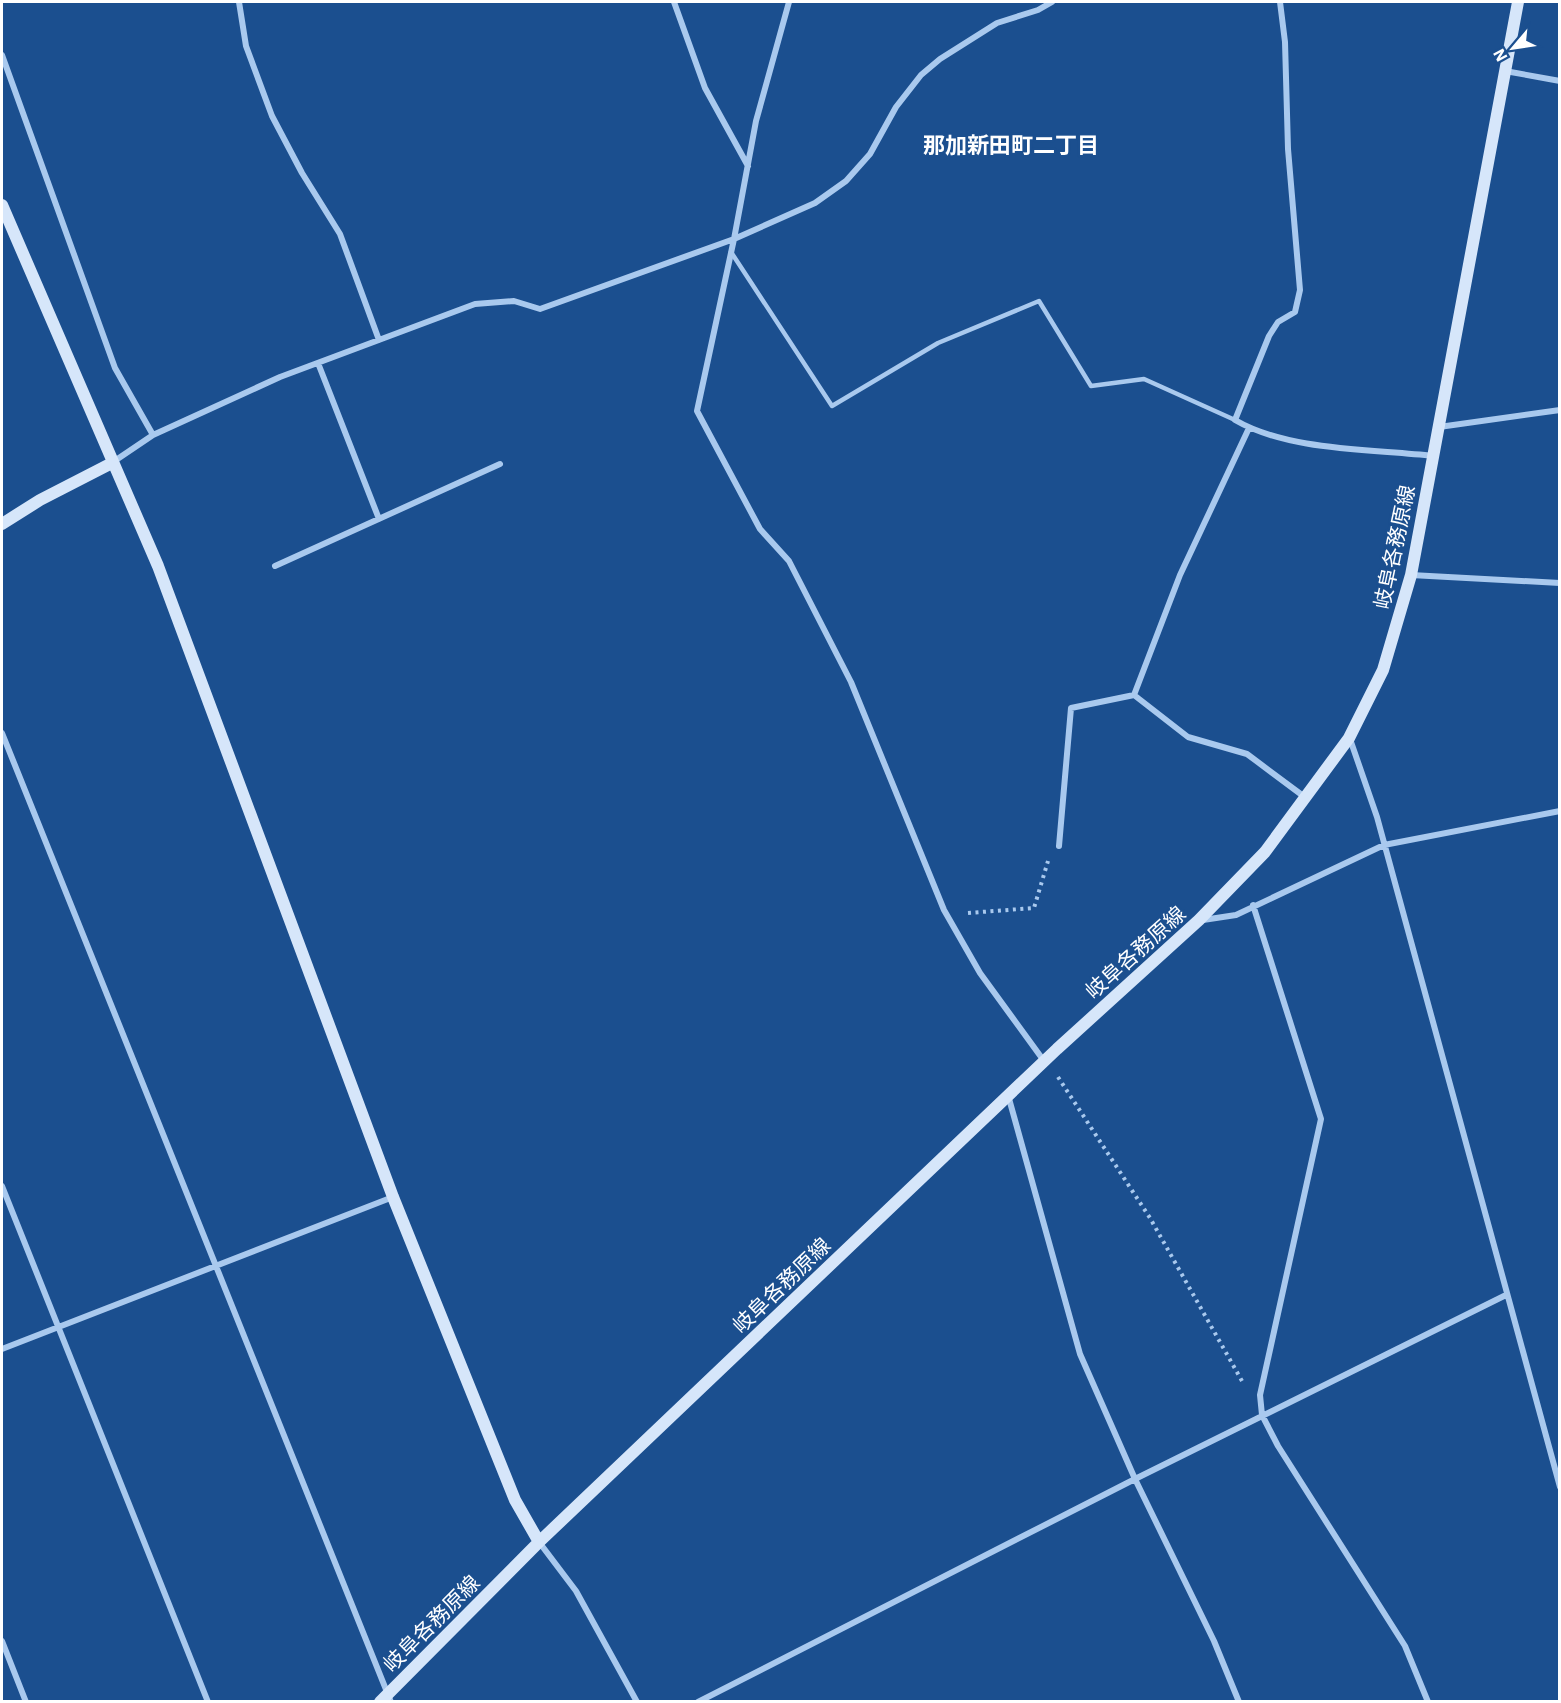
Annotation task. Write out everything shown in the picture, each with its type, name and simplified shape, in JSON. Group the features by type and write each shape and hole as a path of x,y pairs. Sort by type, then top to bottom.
{"main road":[{"name":"岐阜各務原線","path":"386,1699 539,1542 1044,1061 1199,920 1265,852 1349,738 1383,670 1411,575 1518,2"},
{"path":"2,205 158,566 393,1197 515,1500 539,1542"},
{"path":"2,524 40,500 112,463"}],"street":[{"path":"239,2 246,46 272,117 302,173 340,234 379,340"},
{"path":"674,2 705,88 748,167"},
{"path":"789,2 756,121 734,239 697,411 759,529 789,561 851,682 947,915 980,973 1044,1061"},
{"path":"112,463 153,435 280,377 475,304 514,301 540,309 734,239 815,203 846,181 870,154 896,107 921,75 940,59 997,23 1038,10 1052,2"},
{"path":"1280,2 1285,42 1288,149 1300,290 1295,312 1278,322 1269,336 1234,420 1249,428 1301,442 1432,456"},
{"path":"2,55 115,368 153,435"},
{"path":"1505,71 1560,81"},
{"path":"318,363 379,519"},
{"path":"1438,427 1560,410"},
{"path":"1134,695 1180,575 1249,428"},
{"path":"275,566 500,464"},
{"path":"1411,575 1560,583"},
{"path":"1059,846 1071,708 1134,695 1188,736 1247,754 1306,799"},
{"path":"2,733 216,1264 386,1699"},
{"path":"1349,738 1384,845 1560,1486"},
{"path":"1199,920 1236,915 1384,845 1560,811"},
{"path":"1253,905 1321,1119 1260,1395 1262,1416 1278,1446 1405,1646 1428,1701"},
{"path":"1008,1095 1080,1353 1135,1479 1214,1641 1239,1701"},
{"path":"2,1186 208,1701"},
{"path":"2,1349 393,1197"},
{"path":"698,1701 1135,1479 1506,1295"},
{"path":"539,1542 576,1591 638,1701"},
{"path":"2,1641 26,1701"}],"lane":[{"path":"731,252 832,406 938,343 1039,301 1091,386 1144,379 1234,420"}],"path":[{"path":"947,915 1034,908 1051,852 1059,846"},
{"path":"1044,1061 1065,1085 1150,1218 1262,1416"}],"district":[{"name":"那加新田町二丁目","path":"1011,144"}]}
